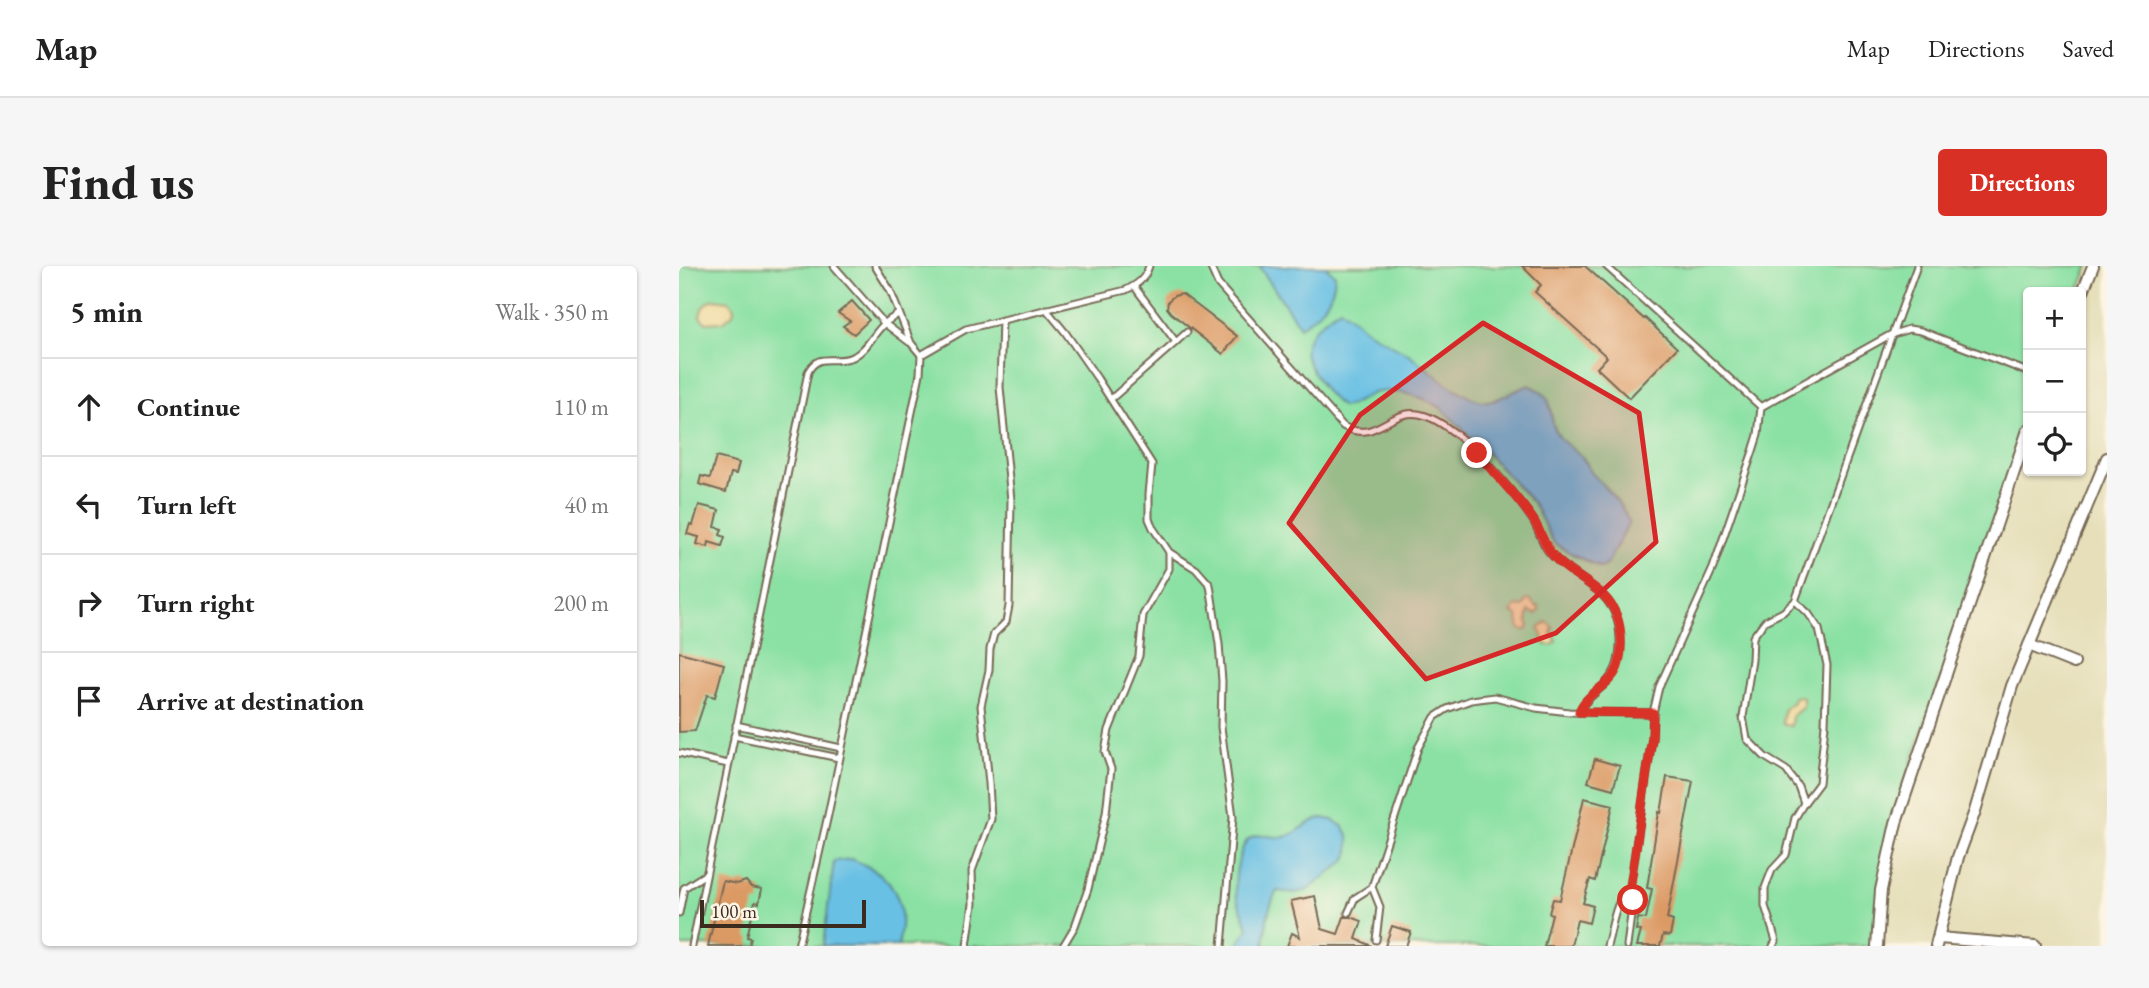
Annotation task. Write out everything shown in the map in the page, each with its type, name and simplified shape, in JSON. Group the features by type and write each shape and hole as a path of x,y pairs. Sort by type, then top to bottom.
{"street":[{"path":"2085,287 2093,266"},
{"path":"1877,946 1881,890 1896,823 2023,445"},
{"path":"2035,946 1937,942 1958,857 1991,759 2000,722 2107,458"},
{"path":"2029,645 2074,663"}],"lane":[{"path":"798,946 897,477 916,401 921,355 911,343 884,323 834,266"},
{"path":"875,266 890,290 911,343"},
{"path":"921,355 966,329 1109,296 1135,286 1146,276 1149,266"},
{"path":"1210,266 1218,284 1343,426 1350,430 1366,432 1401,414 1416,413 1430,417 1452,430 1477,453 1533,520 1546,548 1559,562 1600,592 1613,607 1621,635 1620,661 1617,670 1605,685 1579,712"},
{"path":"1606,266 1761,407"},
{"path":"1804,803 1798,786 1786,770 1765,757 1747,739 1743,718 1753,638 1765,621 1783,612 1795,601 1917,266"},
{"path":"1135,286 1176,342"},
{"path":"1046,309 1065,332 1152,464 1149,519 1153,528 1169,552 1196,569 1210,585 1219,644 1222,681 1221,727 1233,817 1222,946"},
{"path":"692,946 808,372 812,364 820,359 846,360 857,355 884,323 898,314"},
{"path":"967,946 973,904 972,871 991,819 981,706 992,641 994,634 1006,622 1009,606 1011,500 1000,387 1002,320"},
{"path":"1761,407 1891,335 1909,329 1921,331 2023,370"},
{"path":"1111,400 1187,332"},
{"path":"1627,946 1633,900 1630,888 1652,738 1653,713 1659,687 1717,555 1758,435 1761,407"},
{"path":"1063,946 1075,926 1088,889 1105,813 1111,769 1105,752 1109,730 1139,656 1143,615 1169,569 1169,552"},
{"path":"1773,946 1776,941 1765,905 1765,888 1772,870 1786,855 1795,818 1819,783 1825,725 1827,666 1819,629 1795,601"},
{"path":"1348,913 1355,898 1372,887 1418,748 1435,717 1457,704 1495,696 1537,708 1579,712 1653,713"},
{"path":"736,725 841,748"},
{"path":"734,736 839,758"},
{"path":"679,753 728,764"},
{"path":"679,913 684,888 706,874"},
{"path":"1372,887 1380,907 1376,940"},
{"path":"1607,946 1619,901 1630,888"}],"highlighted area":[{"path":"1483,323 1639,413 1656,542 1556,633 1426,679 1289,523 1360,415"}],"green space":[{"path":"679,266 2089,266 2080,287 2023,287 2023,433 1892,821 1873,946 679,946"}],"sand":[{"path":"714,299 729,301 734,308 733,314 723,322 706,323 700,317 701,311"},
{"path":"1527,599 1539,607 1539,611 1536,614 1529,611 1529,626 1527,630 1521,630 1518,616 1512,613 1516,606 1523,607"},
{"path":"1546,622 1553,629 1551,633 1554,634 1556,642 1552,645 1546,645 1539,629"},
{"path":"1794,697 1803,698 1803,707 1792,716 1791,726 1784,725 1784,709 1793,702"}],"water":[{"path":"1259,266 1325,266 1335,275 1332,292 1320,311 1300,327"},
{"path":"1340,308 1369,332 1410,355 1447,384 1470,397 1493,401 1529,385 1539,390 1549,402 1555,430 1560,438 1583,458 1618,503 1629,523 1607,564 1601,568 1554,543 1533,503 1440,407 1405,393 1386,391 1373,393 1342,407 1334,401 1316,377 1307,360 1305,349 1315,328"},
{"path":"1322,818 1344,827 1349,837 1349,852 1345,861 1308,890 1295,893 1277,891 1269,911 1264,946 1237,946 1248,928 1238,901 1236,886 1238,862 1247,841 1260,835 1289,836"},
{"path":"852,859 878,873 894,891 901,917 898,946 823,946 834,861"}],"building":[{"path":"1522,266 1585,266 1677,348 1629,398 1597,368 1607,357 1535,292 1541,285"},
{"path":"1182,294 1237,336 1223,354 1167,308 1168,301"},
{"path":"852,301 869,320 854,334 843,326 850,321 838,313"},
{"path":"716,457 739,463 736,474 731,473 726,492 699,484 701,476 710,478"},
{"path":"699,505 719,510 715,527 722,529 720,535 725,537 722,546 709,542 708,547 697,544 699,537 687,534 690,524 693,525"},
{"path":"679,652 724,664 715,697 707,695 695,731 679,732"},
{"path":"1595,759 1620,766 1613,789 1588,782"},
{"path":"1667,777 1693,781 1667,919 1673,921 1670,936 1663,935 1660,946 1637,946 1641,931 1636,930 1638,918 1646,919 1652,889 1647,888"},
{"path":"1584,798 1613,805 1595,881 1590,879 1583,903 1593,906 1589,923 1577,920 1571,946 1544,946 1552,914 1549,913 1553,899 1560,900"},
{"path":"723,881 737,884 746,881 751,887 762,889 759,903 755,902 747,937 751,938 749,946 708,946"},
{"path":"1315,896 1322,929 1338,934 1344,917 1351,917 1362,921 1356,939 1372,946 1287,946 1292,933 1300,937 1291,901"},
{"path":"1392,926 1411,932 1406,946 1385,946"}],"route":[{"path":"1477,453 1533,520 1546,548 1559,562 1600,592 1617,616 1621,635 1617,670 1579,712 1653,713 1652,738 1630,888 1633,900"}]}
